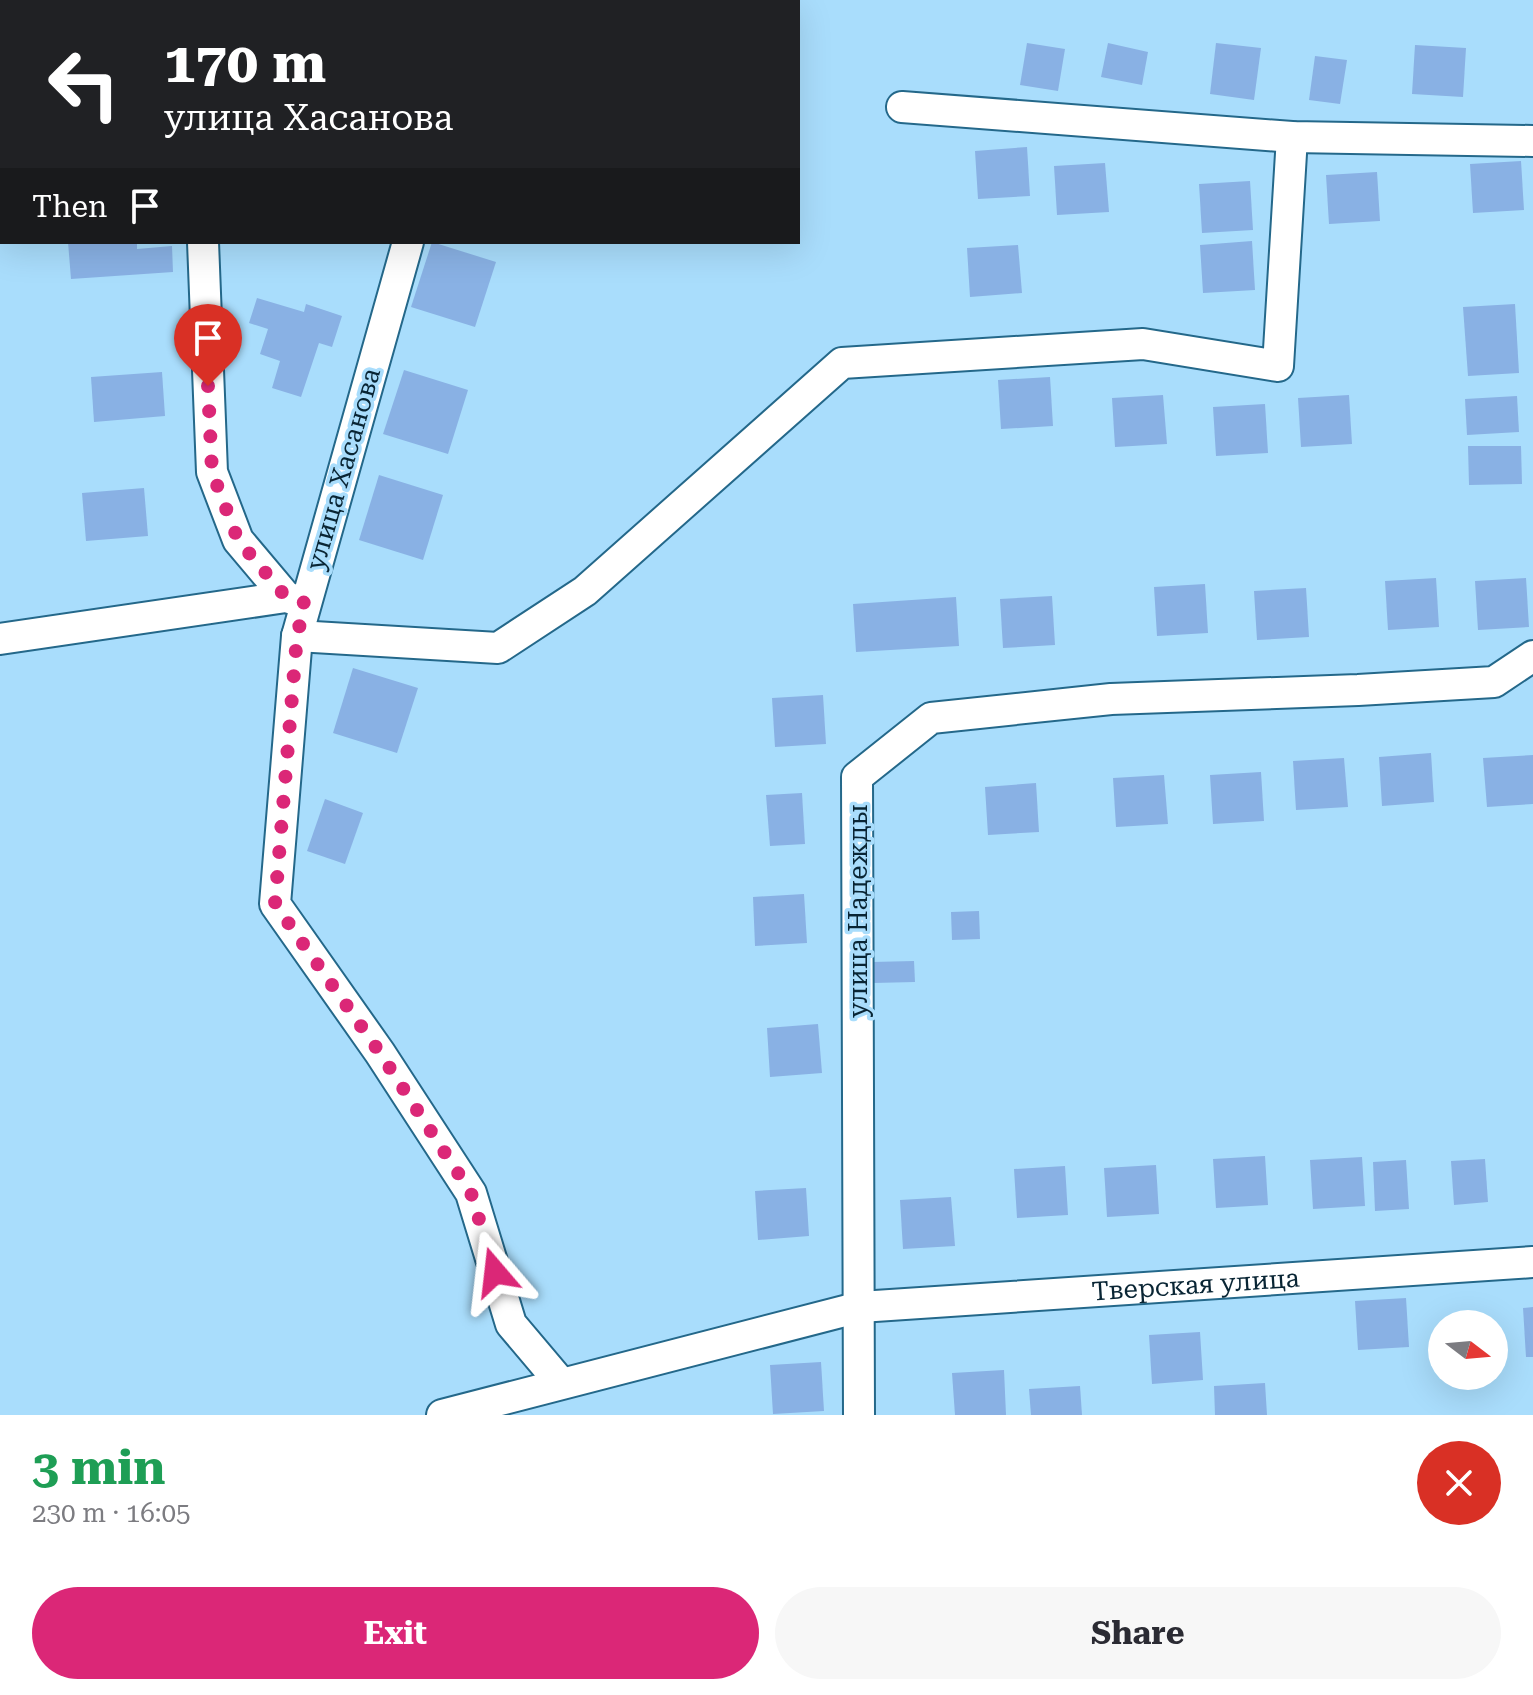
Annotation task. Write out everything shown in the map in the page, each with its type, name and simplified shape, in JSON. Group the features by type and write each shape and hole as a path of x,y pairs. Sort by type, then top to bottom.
{"street":[{"path":"902,107 1292,137 1533,141"},
{"path":"297,636 498,648 585,591 842,363 1143,344 1278,366 1292,137"},
{"name":"улица Хасанова","path":"203,244 212,472 238,540 295,600"},
{"name":"улица Хасанова","path":"407,244 295,600 297,636 275,904 380,1053 471,1193 511,1324 560,1382"},
{"path":"0,639 295,600"},
{"name":"улица Надежды","path":"859,1415 857,777 931,718 1111,699 1494,682 1533,656"},
{"name":"Тверская улица","path":"442,1415 560,1382 860,1307 1533,1262"}],"building":[{"path":"1027,43 1065,49 1058,91 1020,85"},
{"path":"1108,43 1148,52 1142,85 1101,77"},
{"path":"1216,43 1261,48 1254,100 1210,94"},
{"path":"1415,45 1466,48 1463,97 1412,94"},
{"path":"1315,56 1347,60 1340,104 1309,100"},
{"path":"1027,147 1030,196 978,199 975,151"},
{"path":"1521,161 1524,210 1473,213 1470,164"},
{"path":"1105,163 1109,212 1057,215 1054,166"},
{"path":"1377,172 1380,221 1329,224 1326,175"},
{"path":"1250,181 1253,230 1202,233 1199,184"},
{"path":"1252,241 1255,290 1203,293 1200,245"},
{"path":"68,244 137,244 137,249 172,246 173,272 71,279"},
{"path":"431,244 496,262 475,327 411,307"},
{"path":"1018,245 1022,293 970,297 967,248"},
{"path":"257,298 304,312 306,304 342,316 332,347 319,343 301,397 272,388 280,361 260,354 268,329 249,323"},
{"path":"1515,304 1519,373 1468,376 1463,307"},
{"path":"404,370 468,390 448,454 383,434"},
{"path":"162,372 165,416 94,422 91,377"},
{"path":"1050,377 1053,426 1001,429 998,380"},
{"path":"1163,395 1167,444 1115,447 1112,398"},
{"path":"1349,395 1352,444 1301,447 1298,398"},
{"path":"1517,396 1519,432 1467,435 1465,399"},
{"path":"1265,404 1268,453 1216,456 1213,407"},
{"path":"1468,446 1521,446 1522,484 1469,485"},
{"path":"379,475 443,495 423,560 359,540"},
{"path":"144,488 148,536 86,541 82,493"},
{"path":"1436,578 1439,627 1388,630 1385,581"},
{"path":"1526,578 1529,627 1478,630 1475,581"},
{"path":"1205,584 1208,633 1157,636 1154,587"},
{"path":"1306,588 1309,637 1257,640 1254,591"},
{"path":"1052,596 1055,645 1003,648 1000,599"},
{"path":"956,597 959,646 856,652 853,604"},
{"path":"353,668 418,688 397,753 333,733"},
{"path":"823,695 826,744 775,747 772,698"},
{"path":"1431,753 1434,802 1382,806 1379,757"},
{"path":"1533,755 1533,804 1487,807 1483,758"},
{"path":"1344,758 1348,807 1296,810 1293,761"},
{"path":"1261,772 1264,821 1213,824 1210,775"},
{"path":"1164,775 1168,824 1116,827 1113,778"},
{"path":"1036,783 1039,832 988,835 985,787"},
{"path":"802,793 805,844 770,846 766,795"},
{"path":"325,799 363,813 345,864 307,851"},
{"path":"804,894 807,943 755,946 753,897"},
{"path":"979,911 980,939 952,940 951,912"},
{"path":"914,961 915,982 873,983 872,962"},
{"path":"818,1024 822,1073 770,1077 767,1028"},
{"path":"1265,1156 1268,1205 1216,1208 1213,1159"},
{"path":"1362,1157 1365,1206 1313,1209 1310,1160"},
{"path":"1485,1159 1488,1202 1454,1205 1451,1161"},
{"path":"1406,1160 1409,1209 1375,1211 1373,1162"},
{"path":"1156,1165 1159,1214 1107,1217 1104,1168"},
{"path":"1065,1166 1068,1215 1017,1218 1014,1169"},
{"path":"806,1188 809,1236 758,1240 755,1191"},
{"path":"951,1197 955,1246 903,1249 900,1200"},
{"path":"1406,1298 1409,1347 1358,1350 1355,1301"},
{"path":"1533,1307 1533,1357 1526,1357 1523,1308"},
{"path":"1200,1332 1203,1380 1152,1384 1149,1335"},
{"path":"821,1362 824,1411 773,1414 770,1365"},
{"path":"1004,1370 1006,1415 955,1415 952,1373"},
{"path":"1265,1383 1267,1415 1215,1415 1214,1386"},
{"path":"1080,1386 1082,1415 1031,1415 1029,1389"}],"route":[{"path":"208,386 212,472 238,540 286,597 305,603 297,636 275,904 380,1053 471,1193 495,1272"}]}
